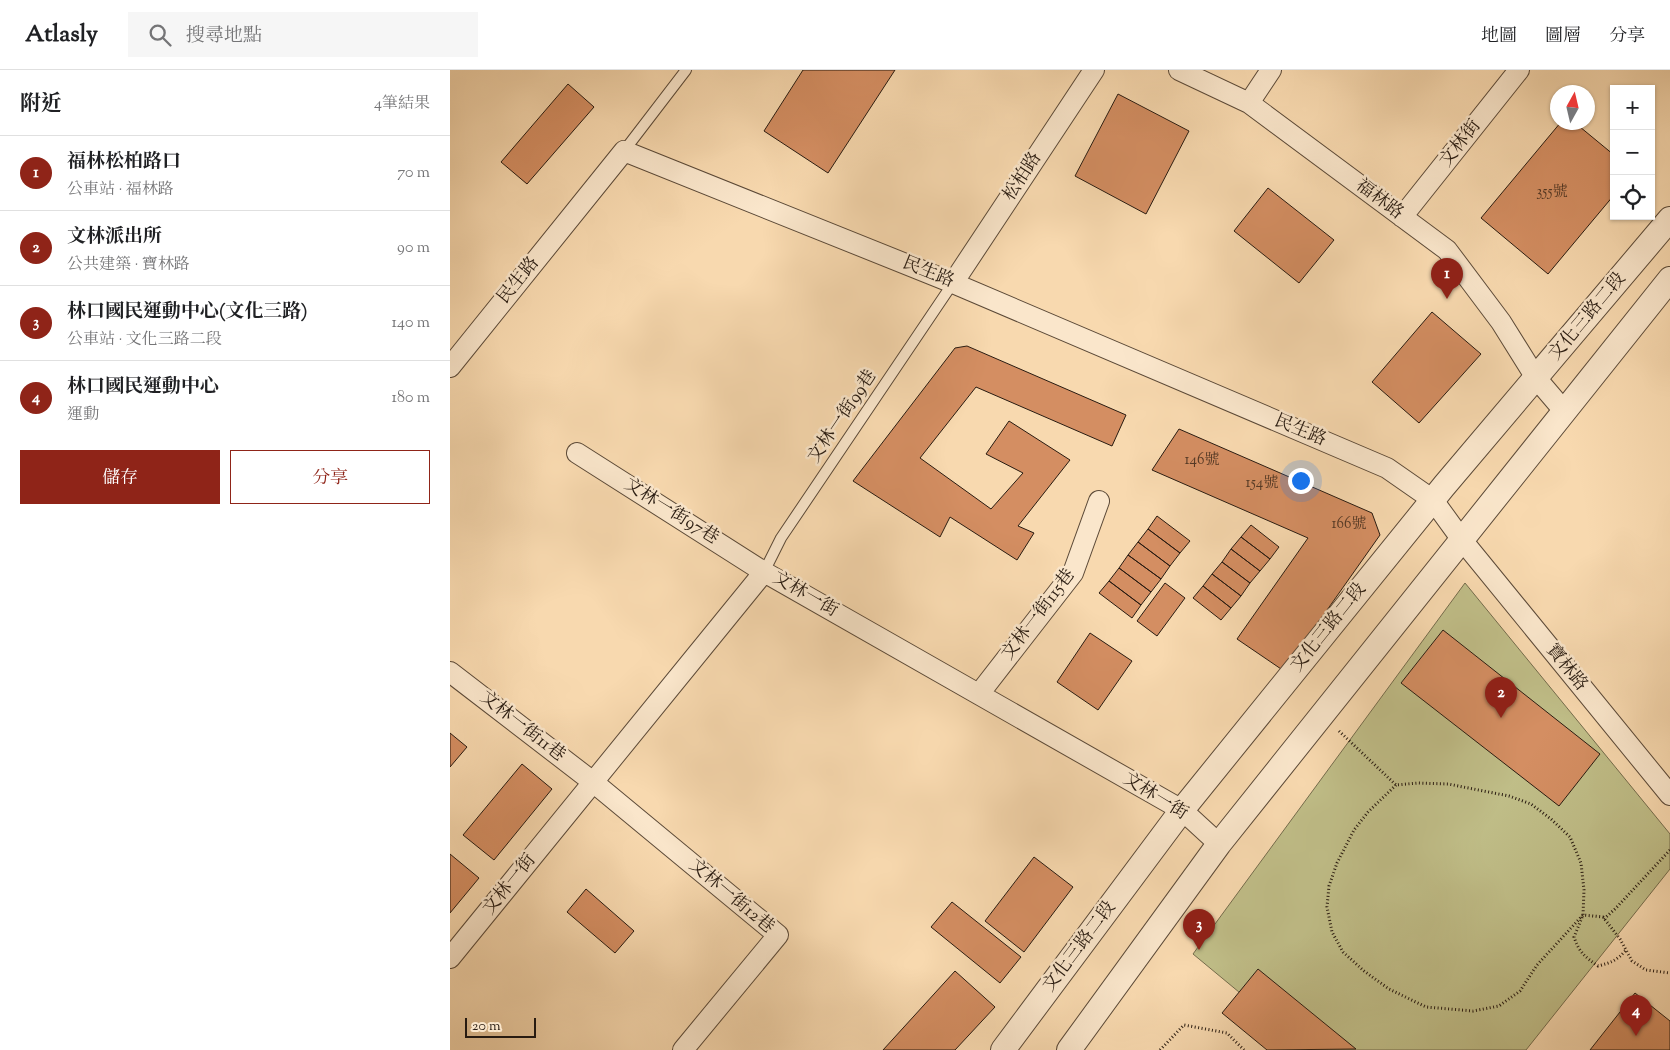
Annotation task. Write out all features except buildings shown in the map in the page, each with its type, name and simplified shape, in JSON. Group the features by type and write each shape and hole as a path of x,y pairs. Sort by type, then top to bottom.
{"street":[{"name":"松柏路","path":"953,283 1094,70"},
{"name":"福林路","path":"1179,70 1248,103 1446,250 1501,322 1536,378 1565,412"},
{"path":"1248,103 1271,70"},
{"name":"文林街","path":"1402,217 1519,70"},
{"name":"民生路","path":"450,366 624,151 953,283 1387,468 1433,500 1462,540"},
{"name":"文化三路二段","path":"1003,1050 1182,810 1433,500 1670,219"},
{"path":"1070,1050 1219,844 1670,279"},
{"name":"文林一街97巷","path":"577,453 764,572"},
{"name":"文林一街115巷","path":"978,694 1073,573 1099,501"},
{"name":"寶林路","path":"1462,540 1670,795"},
{"name":"文林一街","path":"450,958 764,572 1182,810 1219,844"},
{"name":"文林一街11巷","path":"450,672 593,782"},
{"name":"文林一街12巷","path":"593,782 778,935 683,1050"}],"lane":[{"path":"624,151 686,70"},
{"name":"文林一街99巷","path":"764,572 781,538 953,283"}],"path":[{"path":"1323,715 1396,785"},
{"path":"1583,915 1537,965 1520,991 1498,1006 1473,1011 1426,1007 1389,990 1343,952 1332,932 1328,907 1328,886 1354,830 1368,812 1396,785 1418,783 1448,784 1501,794 1531,804 1570,837 1581,863 1584,890 1583,915 1574,938 1578,949 1598,966 1619,959 1626,950"},
{"path":"1604,919 1670,850"},
{"path":"1583,915 1603,917 1620,939 1632,961 1646,970 1670,973"},
{"path":"1160,1050 1184,1025 1226,1033 1244,1050"}],"shaded area":[{"path":"1465,583 1670,834 1670,869 1526,1050 1309,1050 1193,954"}],"place":[{"name":"福林松柏路口","path":"1447,299"},
{"name":"文林派出所","path":"1501,718"},
{"name":"林口國民運動中心(文化三路)","path":"1199,950"},
{"name":"林口國民運動中心","path":"1636,1036"}]}
